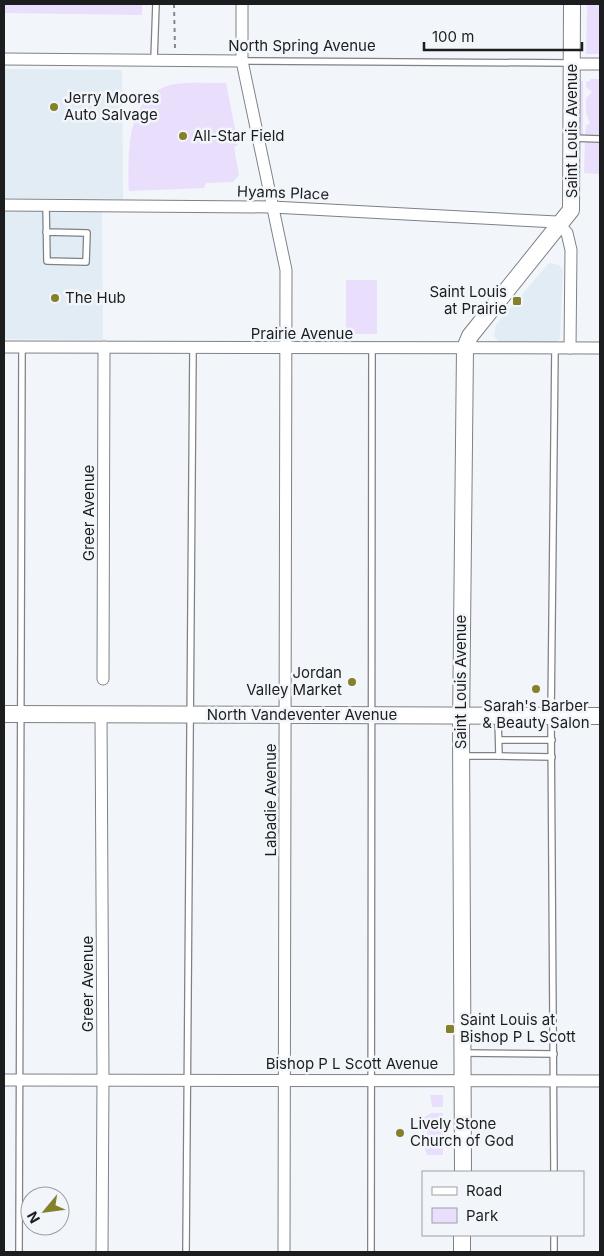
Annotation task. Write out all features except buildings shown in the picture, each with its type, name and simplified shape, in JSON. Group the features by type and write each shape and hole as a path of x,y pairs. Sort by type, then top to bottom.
{"street":[{"name":"Labadie Avenue","path":"242,4 242,61 286,270 284,1252"},
{"name":"Saint Louis Avenue","path":"463,1171 461,716 465,348 470,336 571,210 572,4"},
{"name":"North Spring Avenue","path":"4,59 242,61"},
{"name":"North Spring Avenue","path":"572,64 600,64"},
{"name":"Hyams Place","path":"4,205 272,207 541,219 561,224"},
{"path":"561,224 569,239 570,250 570,348"},
{"name":"Prairie Avenue","path":"4,347 600,348"},
{"name":"Greer Avenue","path":"103,679 104,347"},
{"name":"North Vandeventer Avenue","path":"4,714 600,716"},
{"name":"Greer Avenue","path":"101,715 102,1252"},
{"name":"Bishop P L Scott Avenue","path":"4,1080 284,1079 600,1082"},
{"path":"462,1236 462,1252"}],"lane":[{"path":"154,60 156,4"},
{"name":"North Spring Avenue","path":"242,61 572,64"},
{"path":"572,138 600,139"},
{"path":"46,205 46,232 47,261 86,262 86,233 46,232"},
{"path":"19,1252 22,347"},
{"path":"186,1252 193,348"},
{"path":"554,1171 551,716 555,348"},
{"path":"371,1252 372,349"},
{"path":"498,716 499,756"},
{"path":"499,740 552,740"},
{"path":"461,756 552,757"},
{"path":"463,1053 554,1054"},
{"path":"554,1236 554,1252"}],"path":[{"path":"174,4 175,51"}],"shaded area":[{"path":"4,69 122,70 123,199 4,198"},
{"path":"4,211 102,211 103,340 4,339"},
{"path":"549,263 559,265 563,269 560,339 555,342 499,342 494,336 496,325"}],"green space":[{"path":"4,4 142,4 142,15 4,13"},
{"path":"587,4 600,4 600,54 586,54"},
{"path":"590,79 600,79 600,136 585,136 586,126 590,123 586,113 586,98 592,92 586,87 586,82 590,81"},
{"path":"580,81 583,81 583,137 580,136"},
{"name":"All-Star Field","path":"226,83 238,145 234,147 239,175 233,182 206,183 204,188 129,191 130,143 133,127 138,112 147,99 159,90 175,84"},
{"path":"585,142 600,142 600,174 584,173"},
{"path":"346,280 377,280 377,334 346,334"},
{"path":"430,1095 443,1095 443,1107 432,1107"},
{"path":"431,1113 443,1113 443,1155 427,1155 423,1144 423,1136 426,1141 428,1139 427,1129 423,1134 423,1118"}],"place":[{"name":"Jerry Moores Auto Salvage","path":"54,107"},
{"name":"All-Star Field","path":"183,136"},
{"name":"The Hub","path":"55,298"},
{"name":"Saint Louis at Prairie","path":"517,301"},
{"name":"Jordan Valley Market","path":"352,682"},
{"name":"Sarah's Barber & Beauty Salon","path":"536,689"},
{"name":"Saint Louis at Bishop P L Scott","path":"450,1029"},
{"name":"Lively Stone Church of God","path":"400,1133"}]}
